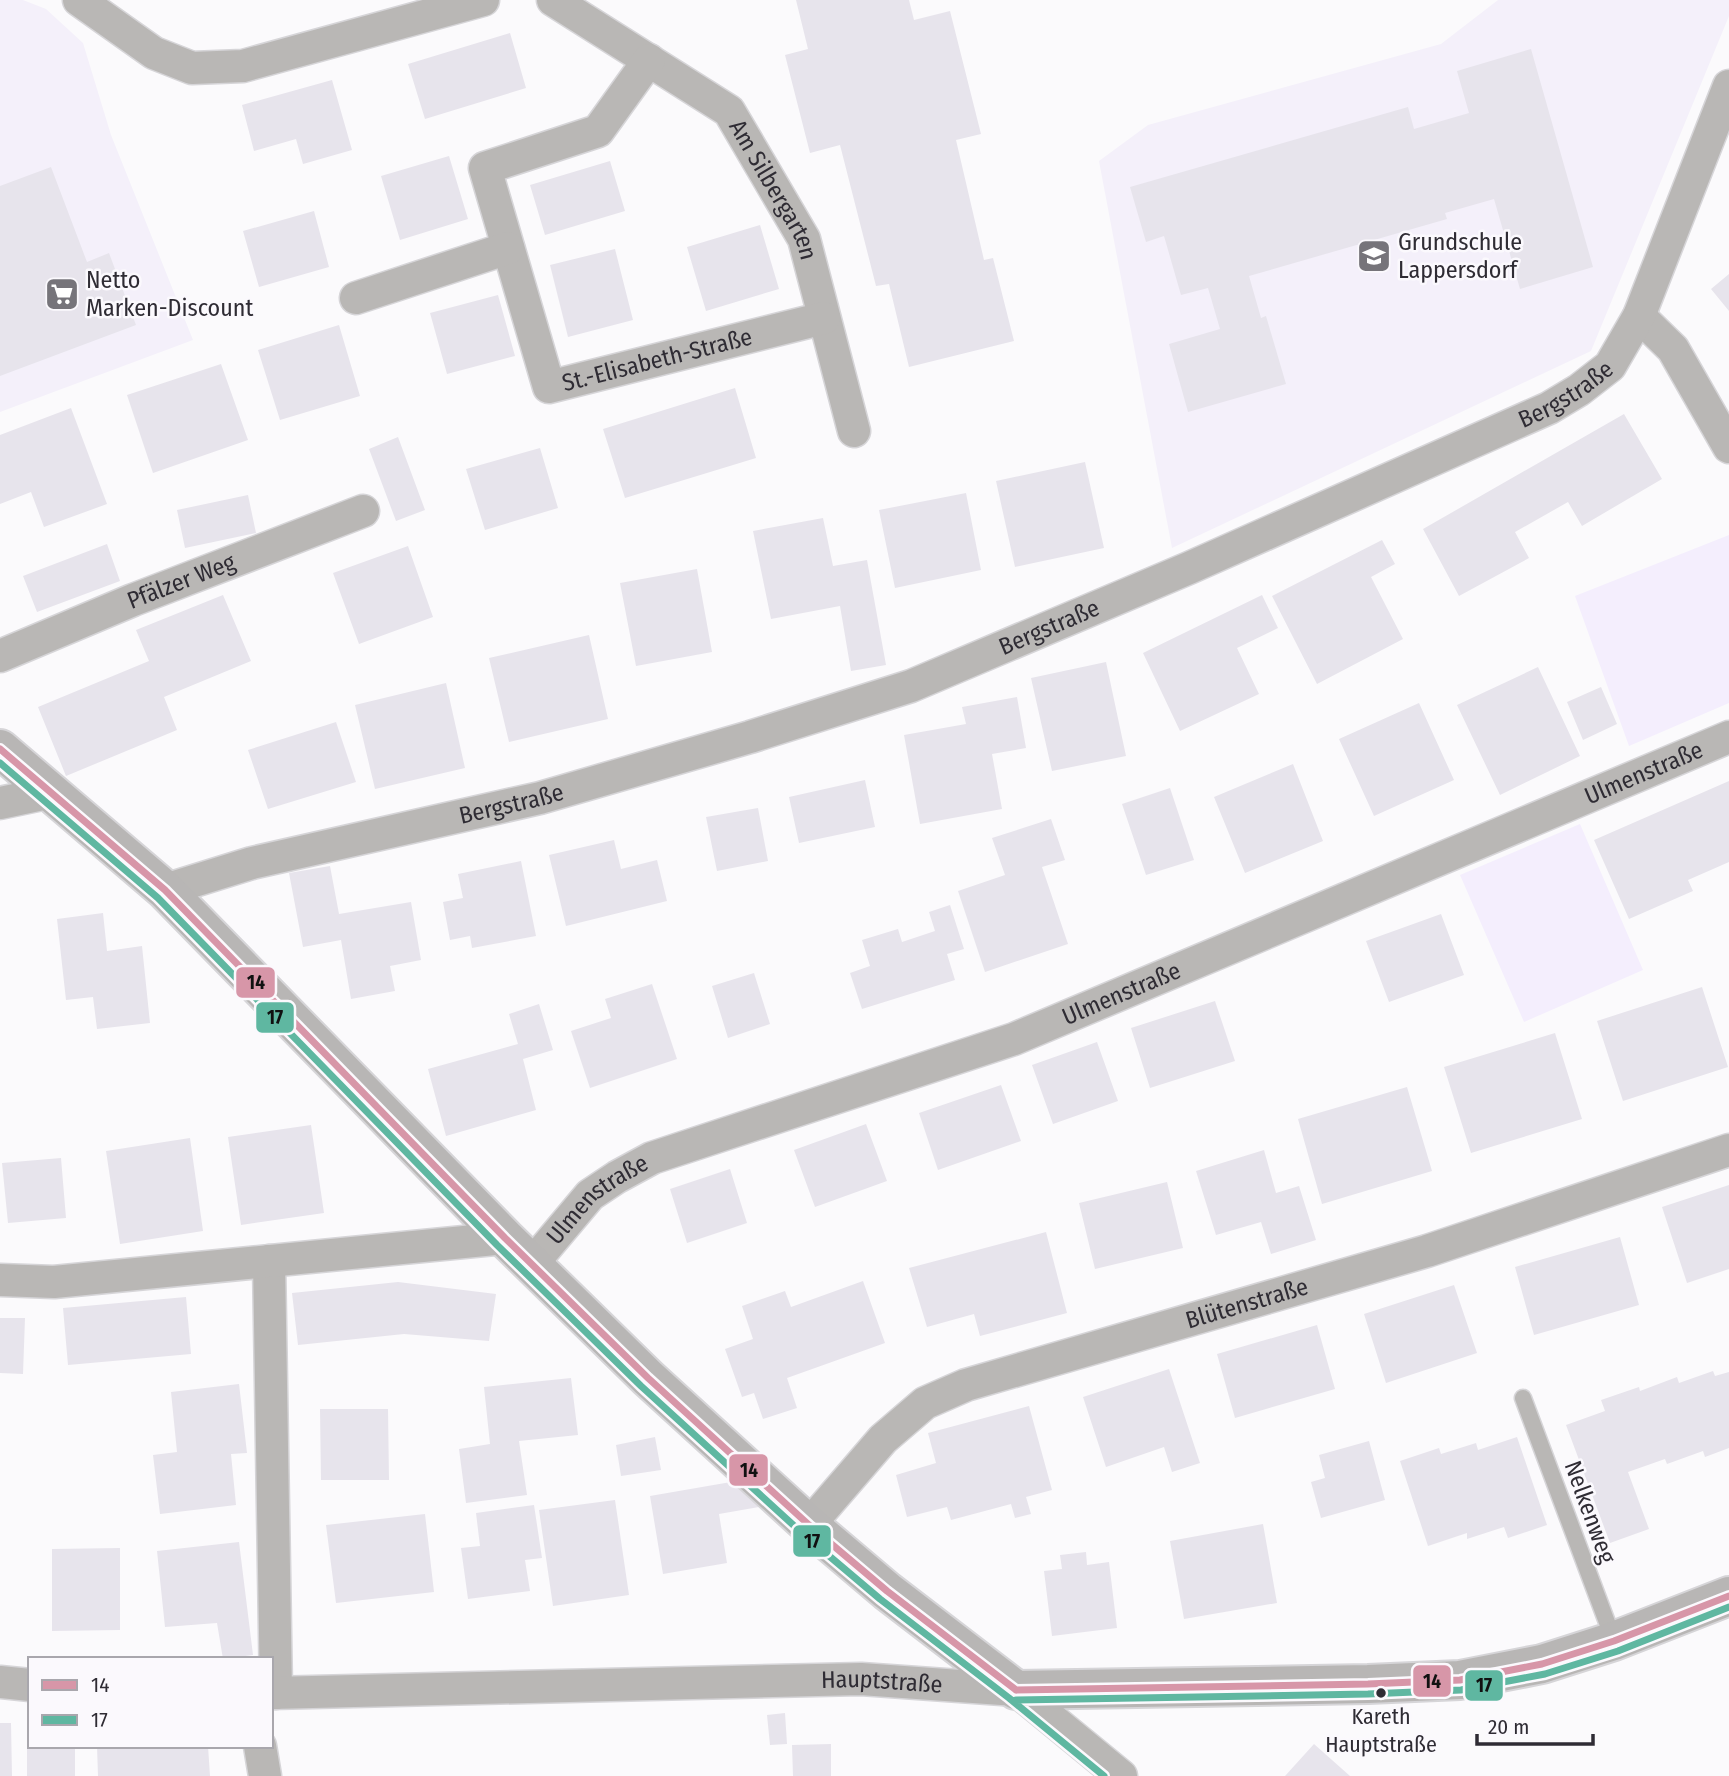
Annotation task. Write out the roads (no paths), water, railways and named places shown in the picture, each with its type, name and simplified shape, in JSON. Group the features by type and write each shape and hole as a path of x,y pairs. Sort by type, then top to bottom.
{"street":[{"path":"79,0 154,53 192,68 243,66 483,0"},
{"name":"Am Silbergarten","path":"553,0 729,111 804,239 854,431"},
{"name":"St.-Elisabeth-Straße","path":"649,60 598,131 485,168 549,387 824,318"},
{"name":"Bergstraße","path":"164,890 253,863 540,798 750,737 911,686 1180,572 1549,408 1579,390 1609,366 1639,316 1729,86"},
{"path":"356,298 508,248"},
{"path":"1639,316 1673,349 1729,447"},
{"name":"Pfälzer Weg","path":"0,656 133,600 363,511"},
{"name":"Ulmenstraße","path":"532,1264 590,1195 652,1158 1014,1040 1729,737"},
{"path":"0,749 164,890 505,1238 648,1378 887,1591 1016,1690 1121,1776"},
{"path":"0,803 52,792"},
{"name":"Blütenstraße","path":"810,1525 883,1439 925,1403 966,1385 1427,1251 1729,1150"},
{"path":"0,1280 54,1282 505,1238"},
{"path":"269,1261 273,1657"},
{"name":"Hauptstraße","path":"273,1693 861,1679 1016,1690 1460,1680 1542,1664 1614,1641 1729,1596"},
{"path":"0,1682 28,1685"},
{"path":"260,1748 265,1776"}],"lane":[{"name":"Nelkenweg","path":"1523,1398 1614,1641"}],"place":[{"name":"Grundschule Lappersdorf","path":"1374,256"},
{"name":"Netto Marken-Discount","path":"62,294"},
{"name":"Kareth Hauptstraße","path":"1381,1693"}]}
